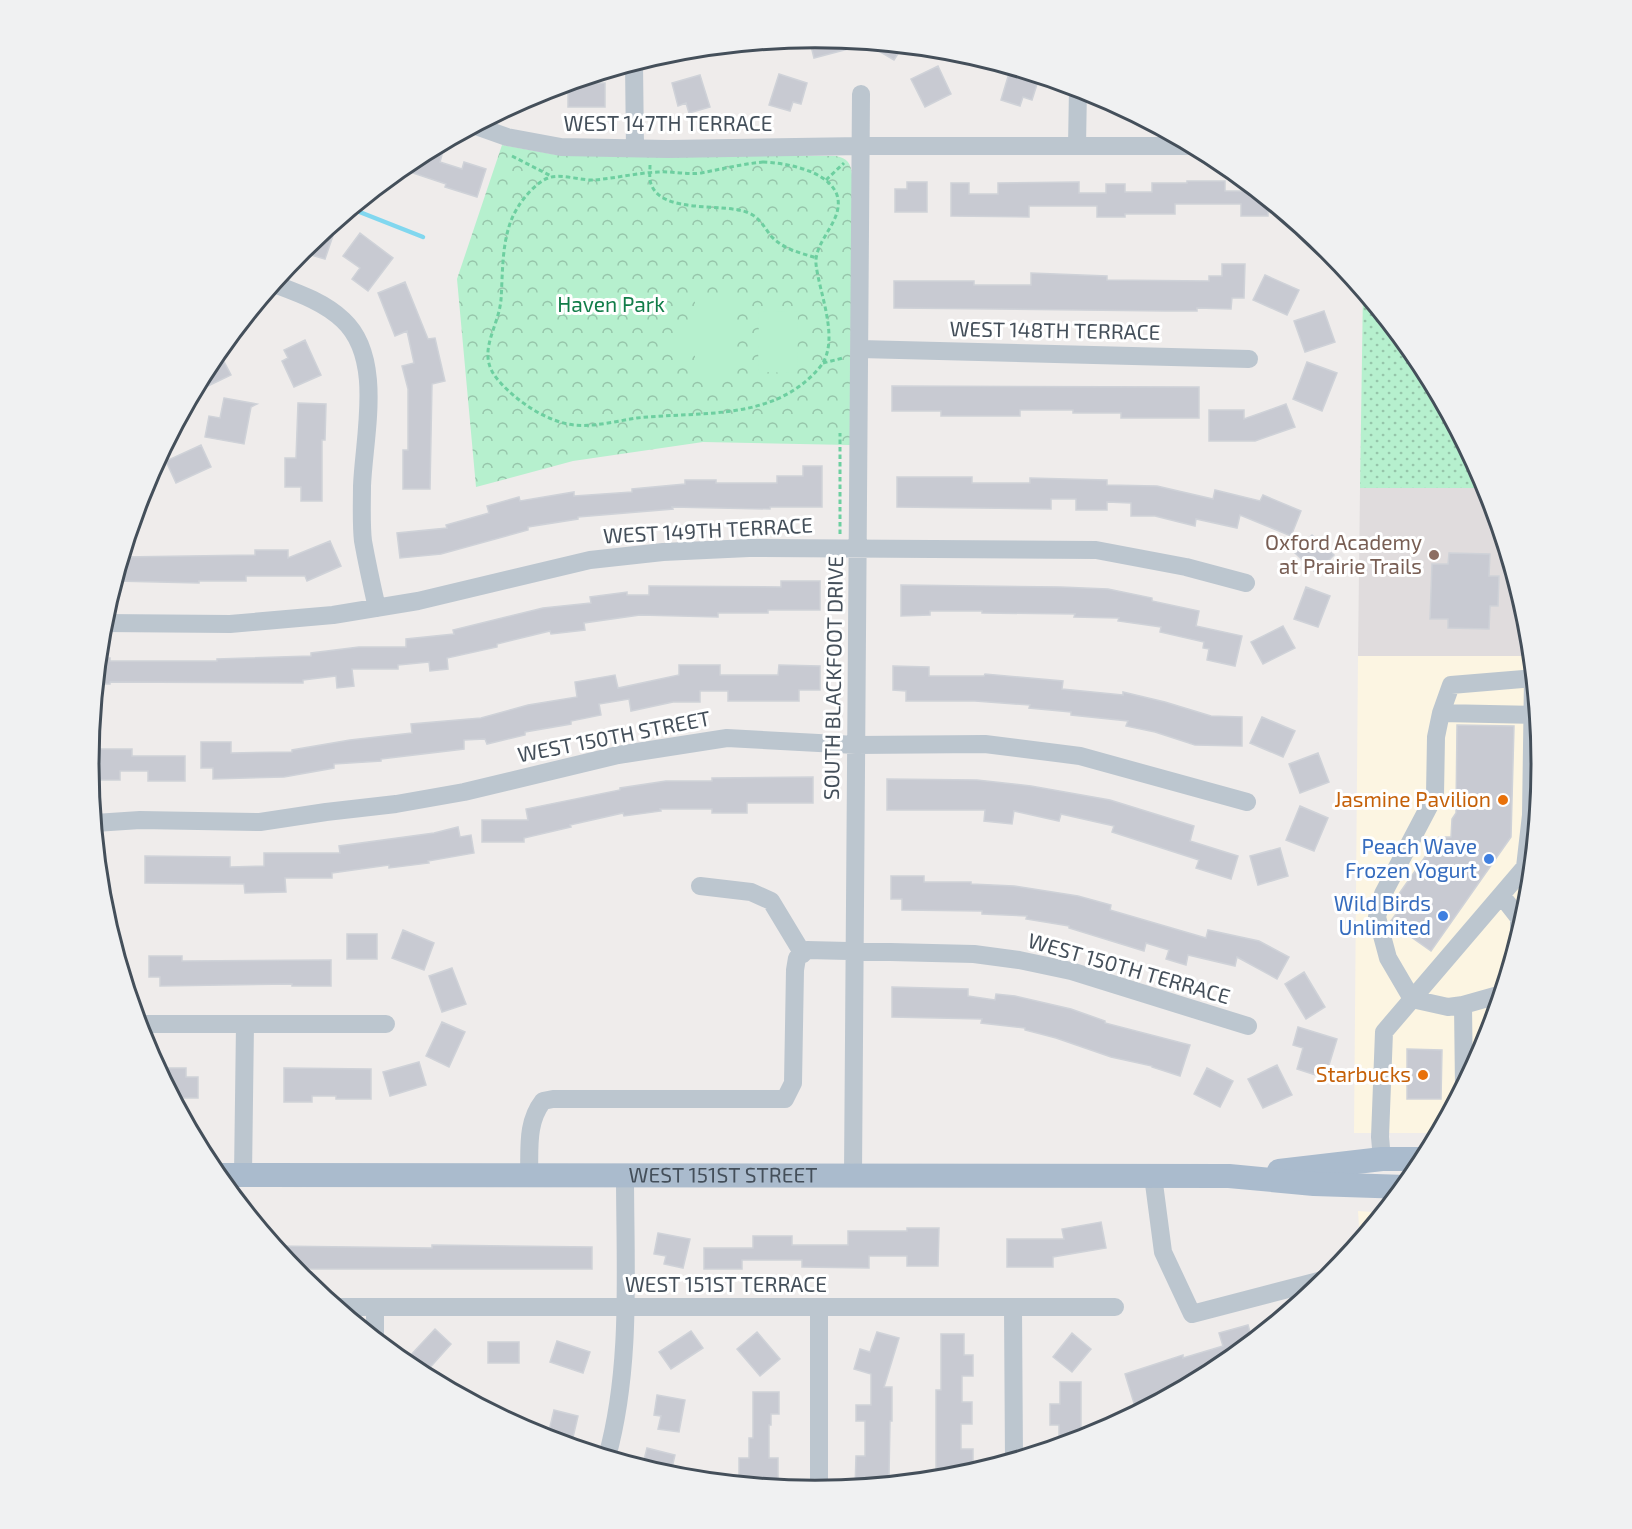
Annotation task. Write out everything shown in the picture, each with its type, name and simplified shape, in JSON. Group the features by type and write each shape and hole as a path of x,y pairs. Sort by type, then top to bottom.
{"main road":[{"name":"WEST 151ST STREET","path":"1229,1176 1382,1159 1414,1160"},
{"path":"1292,1182 1371,1177 1377,1173 1382,1159"},
{"name":"WEST 151ST STREET","path":"229,1175 1229,1176 1292,1182 1395,1186"}],"street":[{"path":"635,71 642,148"},
{"path":"861,94 862,146"},
{"path":"1077,146 1078,98"},
{"name":"WEST 147TH TERRACE","path":"485,129 507,137 561,147 1177,146"},
{"name":"SOUTH BLACKFOOT DRIVE","path":"853,1175 862,146"},
{"path":"282,287 311,299 343,320 358,341 367,361 368,414 362,486 363,539 377,608"},
{"name":"WEST 148TH TERRACE","path":"860,349 1249,359"},
{"name":"WEST 149TH TERRACE","path":"113,623 230,624 333,615 418,601 590,560 663,552 738,548 1096,550 1186,567 1246,583"},
{"path":"1493,997 1448,1007 1412,999 1388,958 1377,917 1383,894 1435,795 1436,737 1441,713 1451,685 1527,679"},
{"path":"1441,713 1531,715"},
{"name":"WEST 150TH STREET","path":"102,823 140,820 260,822 396,804 464,792 618,755 727,738 856,745 985,744 1080,756 1247,802"},
{"path":"1382,1159 1380,1137 1384,1032 1524,872"},
{"path":"529,1175 531,1122 543,1101 552,1099 785,1099 789,1093 793,1083 795,970 797,958 803,954 771,901 751,892 700,886"},
{"path":"1501,896 1516,915"},
{"name":"WEST 150TH TERRACE","path":"803,954 807,950 974,954 1019,960 1071,971 1248,1026"},
{"path":"1463,1005 1464,1070"},
{"path":"149,1024 386,1024"},
{"path":"243,1175 245,1024"},
{"path":"609,1450 616,1420 623,1369 625,1175"},
{"path":"1154,1176 1163,1252 1192,1314 1309,1283"},
{"name":"WEST 151ST TERRACE","path":"349,1307 1115,1307"},
{"path":"375,1307 375,1329"},
{"path":"819,1308 819,1481"},
{"path":"1013,1308 1014,1453"}],"path":[{"path":"642,148 650,173 651,185 669,202 735,208 751,214 761,221 771,237 783,246 817,258"},
{"path":"763,162 782,163 826,180 838,197 837,211 821,243 816,264 827,310 827,348 823,363 809,380 788,394 757,408 732,413 639,418 591,425 573,425 551,418 517,399 497,378 488,362 487,351 500,308 507,239 514,216 537,185 548,178 560,176 576,180 593,180 650,173 699,173 763,162"}],"shaded area":[{"name":"Oxford Academy at Prairie Trails","path":"1360,488 1477,488 1508,579 1524,656 1358,656"},
{"path":"1358,656 1524,656 1531,718 1531,811 1519,904 1494,995 1459,1081 1431,1133 1354,1133"},
{"path":"1358,1211 1375,1212 1359,1232"}],"green space":[{"name":"Haven Park","path":"502,145 557,155 836,156 846,160 851,167 852,175 850,445 703,442 573,461 476,487 457,279"},
{"path":"695,296 736,296 736,379 695,379 695,350 673,350 673,323 695,323"},
{"path":"1363,302 1412,366 1437,406 1477,488 1360,488"},
{"path":"759,311 798,312 797,373 758,372"}],"building":[{"path":"812,48 847,49 814,58"},
{"path":"879,51 898,53 894,60"},
{"path":"938,66 951,94 925,107 911,79"},
{"path":"779,74 807,83 801,104 793,102 790,111 769,105"},
{"path":"1009,74 1037,83 1032,100 1023,97 1020,106 1001,100"},
{"path":"700,75 710,107 689,113 686,103 678,106 672,83"},
{"path":"596,83 605,83 605,107 568,107 568,93"},
{"path":"442,154 440,162 462,169 464,162 486,169 477,197 445,187 446,184 413,173"},
{"path":"1187,181 1225,181 1225,191 1245,191 1268,209 1268,216 1241,216 1241,204 1175,204 1175,214 1125,214 1125,217 1097,217 1097,206 1029,206 1029,217 951,216 951,183 969,183 969,194 998,194 998,183 1079,182 1079,193 1106,193 1106,184 1125,184 1125,192 1152,192 1152,183 1187,183"},
{"path":"907,182 927,182 927,212 895,212 895,189 907,189"},
{"path":"360,233 393,258 368,291 352,279 360,268 343,256"},
{"path":"333,236 325,259 312,255"},
{"path":"1222,264 1245,264 1244,298 1232,298 1231,309 1197,308 1197,311 1166,311 894,308 894,281 974,281 974,285 1031,285 1031,273 1107,276 1107,280 1209,281 1209,276 1222,276"},
{"path":"1265,275 1299,290 1287,315 1253,300"},
{"path":"405,282 428,339 435,338 445,381 432,384 430,489 403,489 403,450 408,450 408,389 402,366 414,363 407,331 395,336 378,293"},
{"path":"1324,311 1335,342 1305,352 1294,321"},
{"path":"305,340 321,375 294,387 282,361 288,358 284,350"},
{"path":"224,361 231,375 208,386 220,366"},
{"path":"1307,362 1337,373 1322,411 1293,399"},
{"path":"892,386 1199,387 1199,418 1121,418 1121,413 1073,413 1073,410 1020,410 1020,416 941,416 941,411 892,411"},
{"path":"224,398 257,404 251,407 244,444 205,437 209,416 220,418"},
{"path":"298,403 326,404 325,440 322,440 322,501 301,501 301,487 285,487 285,458 296,458"},
{"path":"1286,404 1295,427 1255,441 1209,441 1209,410 1244,410 1244,419"},
{"path":"201,445 211,467 176,483 167,460"},
{"path":"803,466 822,466 822,507 770,507 770,509 672,507 673,509 578,517 578,519 528,527 528,530 441,554 400,558 397,533 447,528 446,525 489,513 487,506 519,497 520,501 574,492 574,496 632,492 632,489 685,484 685,480 716,480 716,483 777,483 777,476 803,476"},
{"path":"897,477 972,477 972,483 1030,483 1030,478 1107,480 1107,485 1157,486 1213,499 1215,490 1260,501 1263,495 1301,511 1291,536 1240,515 1237,528 1196,519 1195,526 1155,516 1131,516 1131,503 1107,502 1107,510 1076,510 1076,499 1051,499 1051,509 897,507"},
{"path":"1312,535 1334,555 1316,573 1295,553"},
{"path":"330,541 341,566 307,581 305,576 246,576 246,581 199,581 199,583 123,581 131,557 255,555 255,550 288,550 288,558"},
{"path":"1449,553 1490,554 1489,576 1499,576 1498,606 1490,606 1489,629 1448,628 1448,619 1430,619 1432,564 1448,564"},
{"path":"781,581 820,581 820,610 718,613 718,617 640,615 584,623 585,630 551,634 550,631 497,644 497,647 447,658 448,669 430,671 429,662 398,665 398,669 352,669 354,686 337,688 336,676 303,680 303,683 110,682 110,684 105,684 108,658 110,661 217,661 217,659 311,656 311,653 359,647 406,647 406,639 454,634 453,630 543,608 591,603 590,597 627,592 627,595 649,595 649,586 781,587"},
{"path":"901,585 1108,589 1199,611 1196,626 1242,636 1235,666 1207,660 1209,649 1203,648 1204,642 1160,632 1161,627 1118,621 1119,618 1074,617 1075,614 982,613 982,611 930,611 930,615 901,616"},
{"path":"1306,587 1330,596 1318,627 1294,619"},
{"path":"1283,626 1295,648 1263,664 1251,642"},
{"path":"679,665 720,665 720,675 778,675 779,665 820,666 820,690 799,690 799,701 728,701 728,691 700,691 700,702 673,702 631,711 629,699 599,704 601,715 571,721 571,724 525,732 525,735 487,744 485,739 464,740 464,749 381,759 381,761 334,764 334,768 284,777 213,779 213,768 201,768 201,742 231,742 231,753 292,752 292,750 350,740 412,733 411,724 481,718 528,705 577,697 575,682 615,675 618,688 679,675"},
{"path":"893,666 929,667 929,676 984,676 985,674 1063,681 1062,689 1123,695 1123,692 1211,716 1242,717 1242,746 1195,745 1155,732 1126,726 1128,721 1071,715 1071,712 1029,708 1030,705 975,701 906,701 906,691 893,690"},
{"path":"1262,717 1295,731 1283,757 1250,743"},
{"path":"1457,725 1514,726 1511,837 1431,951 1390,922 1404,903 1396,898 1439,837 1451,837 1452,819 1456,813"},
{"path":"100,749 132,749 132,756 185,756 185,781 148,781 148,771 120,771 120,780 100,780"},
{"path":"1318,753 1329,782 1300,793 1289,764"},
{"path":"813,777 813,803 747,803 747,813 712,813 712,809 660,809 661,811 624,816 623,813 524,838 524,842 482,842 482,820 528,820 526,809 620,790 620,788 666,781 712,781 712,778"},
{"path":"887,779 977,780 1031,786 1110,800 1194,826 1190,841 1238,856 1231,879 1196,868 1199,860 1112,832 1114,826 1061,814 1059,821 1014,811 1012,824 984,821 985,810 887,810"},
{"path":"1300,806 1328,818 1314,851 1286,840"},
{"path":"458,827 460,837 471,835 474,853 428,861 429,863 389,868 389,865 332,873 332,878 285,878 286,892 245,893 244,884 145,883 145,856 230,857 230,867 264,866 264,853 340,853 339,846 434,833"},
{"path":"1280,848 1288,876 1258,885 1250,856"},
{"path":"891,876 924,876 924,882 971,882 971,884 1014,886 1078,896 1111,905 1110,910 1206,938 1208,930 1259,941 1289,957 1277,979 1237,957 1235,966 1188,955 1186,965 1166,959 1169,950 1146,943 1144,951 1069,928 1069,926 1026,919 1027,916 982,914 982,911 902,910 902,899 891,899"},
{"path":"403,930 434,943 424,970 392,958"},
{"path":"347,934 377,934 377,959 347,959"},
{"path":"149,956 182,956 182,961 331,960 331,986 292,986 292,984 160,986 160,977 149,977"},
{"path":"452,968 466,1004 442,1012 429,976"},
{"path":"1304,972 1325,1007 1306,1019 1285,984"},
{"path":"892,987 968,989 968,996 995,1000 996,994 1015,996 1071,1009 1105,1021 1105,1023 1190,1045 1180,1076 1152,1066 1111,1057 1025,1030 1025,1028 981,1023 982,1019 892,1017"},
{"path":"442,1022 465,1032 449,1067 426,1056"},
{"path":"1298,1027 1337,1039 1325,1078 1297,1069 1303,1048 1293,1045"},
{"path":"1407,1049 1442,1050 1441,1099 1407,1099"},
{"path":"419,1062 426,1085 390,1096 383,1072"},
{"path":"1277,1065 1292,1095 1263,1108 1248,1079"},
{"path":"167,1068 186,1068 186,1077 198,1077 198,1098 182,1098"},
{"path":"284,1068 371,1069 371,1099 312,1096 312,1102 284,1102"},
{"path":"1207,1068 1233,1081 1220,1107 1194,1094"},
{"path":"1101,1222 1106,1248 1053,1257 1053,1267 1007,1267 1007,1239 1064,1239 1062,1229"},
{"path":"907,1228 939,1228 938,1266 907,1266 907,1256 869,1256 869,1268 802,1267 802,1260 742,1260 742,1269 704,1269 704,1248 753,1248 753,1236 792,1236 792,1245 848,1245 848,1231 907,1231"},
{"path":"658,1233 690,1239 683,1268 664,1264 666,1256 654,1254"},
{"path":"432,1245 592,1247 592,1269 307,1269 286,1246 432,1248"},
{"path":"1248,1325 1251,1334 1174,1385 1135,1406 1125,1374 1183,1355 1183,1358 1223,1346 1219,1333"},
{"path":"435,1329 451,1344 430,1368 411,1355"},
{"path":"691,1331 703,1348 671,1369 659,1352"},
{"path":"757,1332 780,1359 760,1376 737,1349"},
{"path":"877,1332 899,1338 884,1387 892,1387 889,1477 855,1479 856,1456 865,1456 865,1421 856,1421 856,1405 871,1405 871,1374 854,1369 860,1349 870,1352"},
{"path":"1072,1333 1091,1349 1072,1372 1053,1357"},
{"path":"941,1334 964,1334 964,1355 973,1355 973,1376 962,1376 962,1402 972,1402 972,1424 961,1424 961,1449 973,1449 973,1463 936,1470 936,1390 941,1390"},
{"path":"557,1341 590,1352 583,1373 550,1362"},
{"path":"488,1342 519,1342 519,1363 488,1363"},
{"path":"1060,1382 1081,1382 1081,1429 1059,1438 1059,1425 1050,1425 1050,1404 1060,1404"},
{"path":"753,1392 779,1392 779,1414 771,1414 771,1425 769,1425 769,1458 778,1458 778,1479 739,1476 739,1458 749,1458 749,1438 753,1438"},
{"path":"657,1395 685,1400 679,1432 658,1429 661,1416 654,1415"},
{"path":"554,1410 578,1416 573,1438 549,1429"},
{"path":"647,1448 675,1455 672,1466 644,1460"}],"waterway":[{"path":"360,212 423,237"}],"place":[{"name":"Oxford Academy at Prairie Trails","path":"1434,555"},
{"name":"Jasmine Pavilion","path":"1503,800"},
{"name":"Peach Wave Frozen Yogurt","path":"1489,859"},
{"name":"Wild Birds Unlimited","path":"1443,916"},
{"name":"Starbucks","path":"1423,1075"}]}
